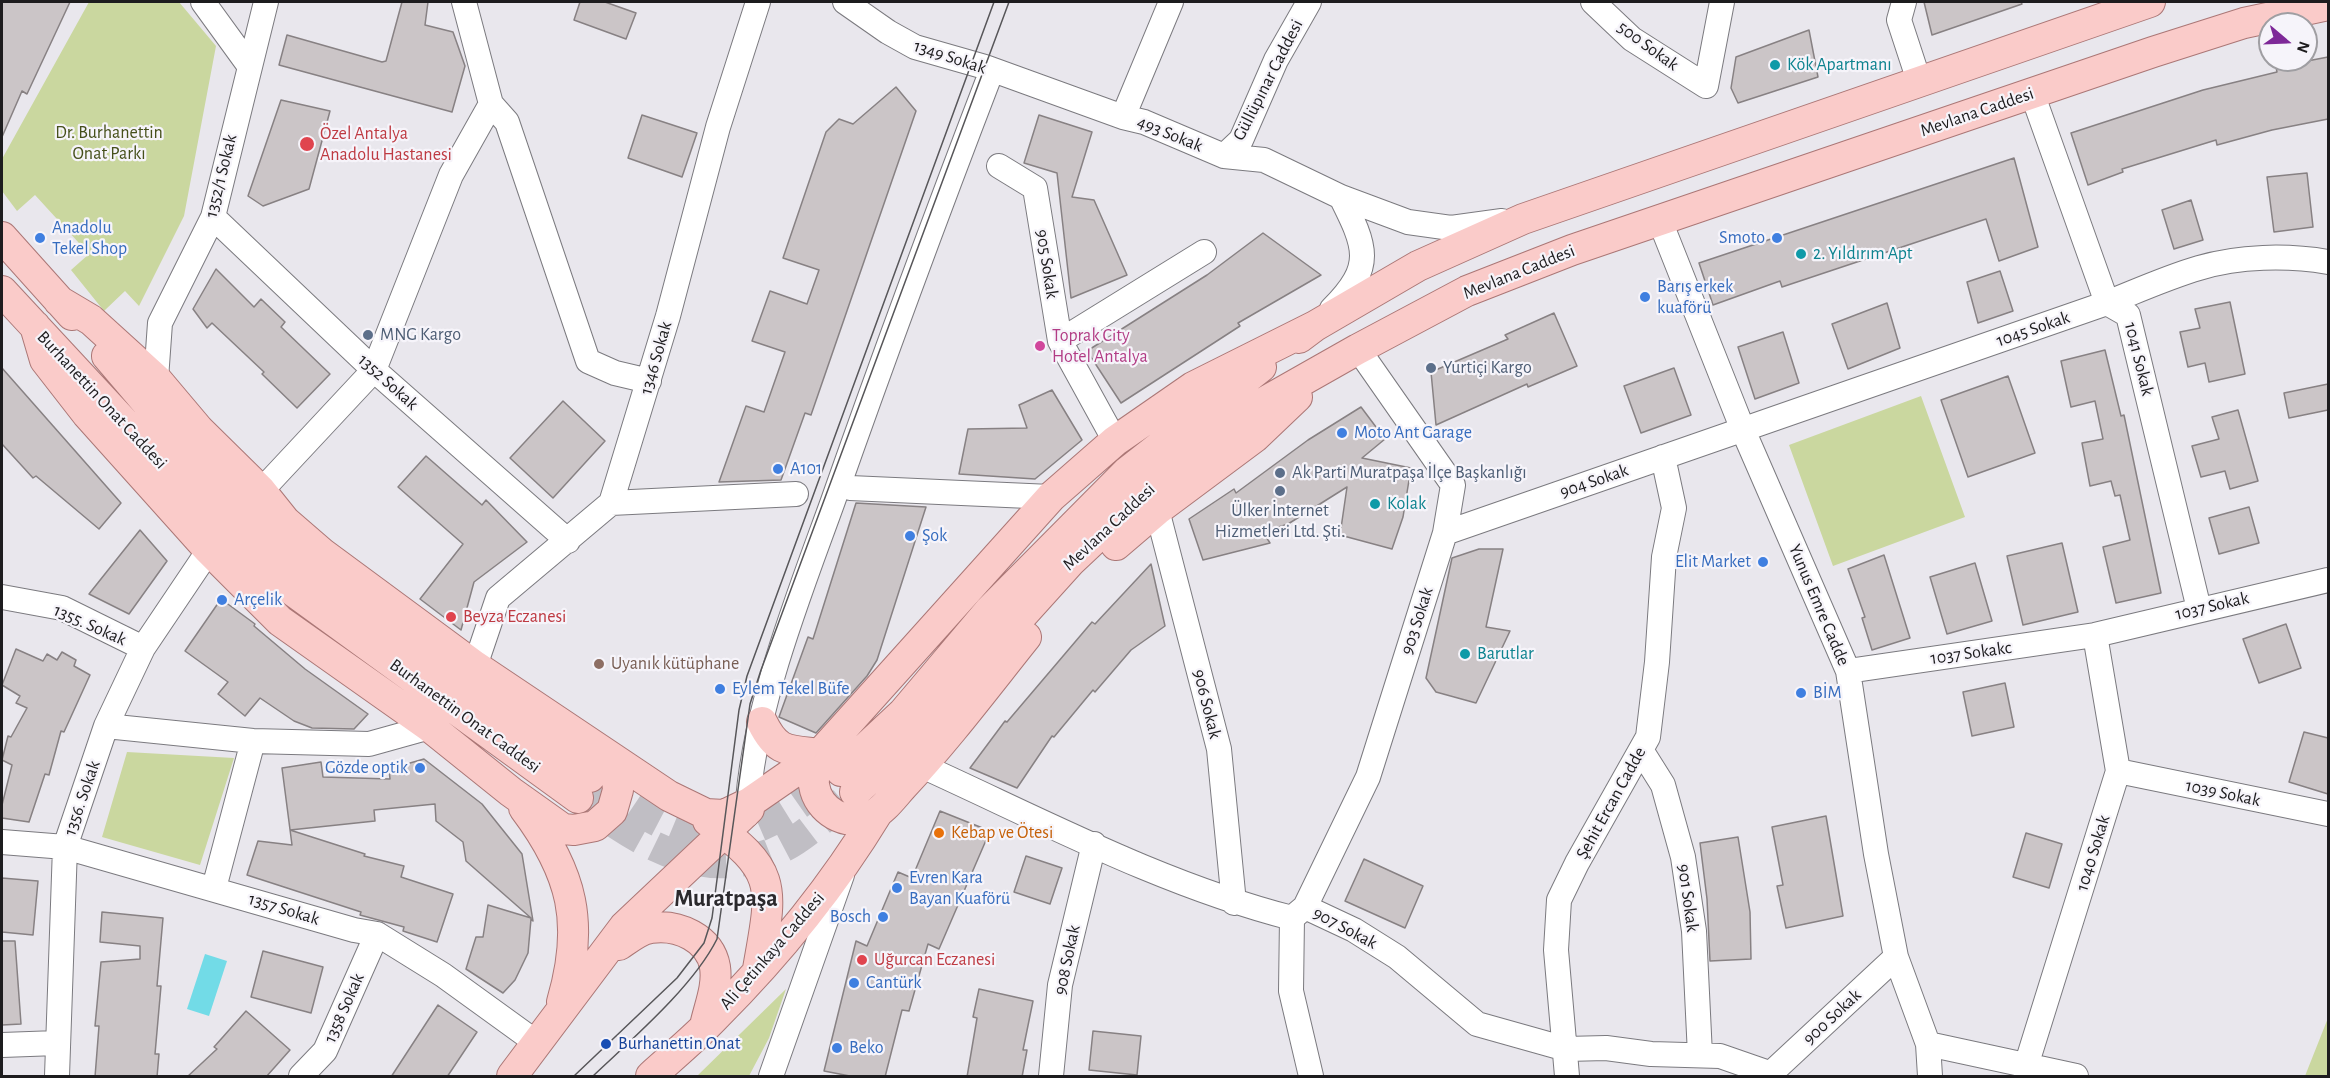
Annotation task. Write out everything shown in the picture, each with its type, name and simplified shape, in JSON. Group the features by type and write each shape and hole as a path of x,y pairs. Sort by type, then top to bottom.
{"main road":[{"name":"Mevlana Caddesi","path":"839,772 903,713 990,610 1127,472 1314,326 1418,266 1523,219 2150,2"},
{"name":"Mevlana Caddesi","path":"839,772 896,756 1071,561 1183,459 1245,413 1467,291 1572,250 2244,22 2328,5"},
{"name":"Burhanettin Onat Caddesi","path":"2,237 205,470 296,562 590,776"},
{"path":"2,291 35,326"},
{"name":"Burhanettin Onat Caddesi","path":"59,301 91,320 156,379 199,430 261,491 285,521 322,553 475,666 590,776"},
{"name":"Burhanettin Onat Caddesi","path":"35,326 45,360 73,396 209,550 280,621 430,727 511,792"},
{"name":"Burhanettin Onat Caddesi","path":"35,326 211,516 258,562 289,588 590,776 686,805"},
{"path":"512,1077 624,927 748,807 778,784 839,772 1051,497 1115,441 1193,387 1314,326"},
{"name":"Ali Çetinkaya Caddesi","path":"651,1077 757,972 845,867 878,812 922,766 1030,632 1094,564 1157,510 1255,437 1329,366"},
{"path":"762,722 772,742 839,772"},
{"path":"839,772 814,776 815,787 825,807 836,816 854,821 878,812"},
{"path":"511,792 563,829 574,830 596,826 612,811 618,790 617,779 590,776"},
{"path":"511,792 549,848 561,872 574,911 572,968 558,1015"},
{"path":"686,805 706,814 724,814 748,807"},
{"path":"686,805 746,851 756,863 768,888 767,914 757,972"},
{"path":"601,959 633,935 650,928 675,929 690,934 707,946 715,966 715,985 705,1026"}],"street":[{"path":"203,2 248,64"},
{"name":"1352/1 Sokak","path":"156,379 160,323 213,218 248,64 266,2"},
{"path":"464,2 490,104 507,122 588,362 615,373 649,381"},
{"name":"1346 Sokak","path":"611,503 649,381 718,127 758,2"},
{"name":"1349 Sokak","path":"845,2 888,32 915,47 994,70"},
{"path":"1123,117 1171,2"},
{"name":"Güllüpınar Caddesi","path":"1224,156 1241,140 1276,60 1309,2"},
{"name":"500 Sokak","path":"1593,2 1632,39 1706,86 1722,2"},
{"path":"1904,2 1899,20 1919,81"},
{"path":"746,851 748,807 762,722 784,638 912,278 994,70"},
{"name":"493 Sokak","path":"994,70 1123,117 1144,122 1224,156 1264,160 1341,197 1408,222 1451,228 1523,219"},
{"name":"1041 Sokak","path":"2032,93 2107,303 2128,315 2199,609"},
{"path":"261,491 374,370 452,175 490,104"},
{"name":"905 Sokak","path":"999,166 1035,188 1060,341 1115,441"},
{"path":"1314,326 1353,288 1360,274 1361,238 1341,197"},
{"name":"1352 Sokak","path":"213,218 374,370 568,541"},
{"name":"Yunus Emre Cadde","path":"1660,221 1743,430 1848,671 1876,854 1896,957 1928,1044 1930,1077"},
{"path":"1060,341 1204,252"},
{"name":"1045 Sokak","path":"1743,430 2107,303 2199,268 2256,258 2310,259 2328,262"},
{"name":"903 Sokak","path":"1311,1077 1291,991 1298,912 1368,777 1445,533 1453,485 1358,349"},
{"name":"904 Sokak","path":"1445,533 1743,430"},
{"name":"Şehit Ercan Cadde","path":"1567,1077 1556,950 1559,900 1577,863 1648,737 1657,662 1664,556 1674,508 1663,457"},
{"path":"850,488 1051,497"},
{"path":"475,666 498,598 611,503 796,494"},
{"name":"906 Sokak","path":"1157,510 1219,749 1234,903"},
{"name":"1356. Sokak","path":"57,1077 65,847 106,726 143,648 209,550"},
{"name":"1037 Sokak","path":"2095,635 2328,580"},
{"name":"1355. Sokak","path":"2,597 62,608 143,648"},
{"name":"1037 Sokakc","path":"1848,671 2095,635"},
{"name":"1040 Sokak","path":"2026,1066 2118,771 2095,635"},
{"path":"106,726 253,741 369,744 430,727"},
{"path":"214,888 253,741"},
{"name":"901 Sokak","path":"1641,750 1663,785 1683,857 1694,931 1700,1055"},
{"name":"907 Sokak","path":"922,766 1094,844 1234,903 1298,912 1353,930 1397,957 1477,1024 1566,1049 1606,1048 1651,1054 1720,1056 1769,1075"},
{"name":"1039 Sokak","path":"2118,771 2328,814"},
{"name":"1357 Sokak","path":"2,842 65,847 354,930 377,933 443,975 537,1043"},
{"name":"908 Sokak","path":"1051,1077 1060,985 1094,844"},
{"path":"771,1077 845,867"},
{"name":"1358 Sokak","path":"301,1077 325,1051 377,933"},
{"name":"900 Sokak","path":"1769,1075 1896,957"},
{"path":"2,1045 57,1043"},
{"path":"1928,1044 2076,1077"}],"green space":[{"name":"Dr. Burhanettin Onat Parkı","path":"89,2 179,2 216,46 184,216 139,306 125,291 104,311 71,270 89,254 35,195 17,211 2,191 2,159"},
{"path":"1921,396 1965,517 1833,566 1789,445"},
{"path":"127,752 234,758 200,865 102,837"},
{"path":"786,989 769,1038 749,1076 697,1076"},
{"path":"2328,1018 2328,1076 2305,1076"}],"water":[{"path":"205,954 227,961 209,1016 187,1009"}],"building":[{"path":"2,2 70,2 27,94 22,91 2,137"},
{"path":"402,2 428,2 425,25 453,32 465,66 452,112 279,65 287,35 382,62 386,61"},
{"path":"580,2 605,2 636,13 626,39 574,20"},
{"path":"1924,2 2021,2 2022,4 1932,35"},
{"name":"Kök Apartmanı","path":"1809,30 1818,77 1738,103 1731,88 1736,57"},
{"path":"2328,57 2328,119 2272,130 2217,145 2216,140 2122,169 2123,172 2088,185 2071,133 2203,90 2277,72 2318,72 2318,59"},
{"path":"896,87 916,111 811,415 805,413 781,480 719,482 746,406 764,412 785,352 752,341 770,291 807,304 819,270 783,258 826,132 839,119 853,124"},
{"path":"281,100 330,111 309,189 263,206 248,196"},
{"path":"642,115 697,133 682,177 628,158"},
{"path":"1039,115 1092,132 1072,197 1094,200 1127,275 1071,298 1057,173 1024,163"},
{"path":"2014,158 2038,247 1999,261 1986,219 1782,287 1780,281 1713,305 1699,263"},
{"path":"2307,173 2313,227 2274,232 2267,177"},
{"path":"2191,200 2203,240 2174,249 2162,210"},
{"path":"1263,233 1321,275 1238,323 1240,326 1121,403 1087,351 1207,275"},
{"path":"216,269 254,307 261,299 285,322 281,327 330,374 297,408 262,374 264,372 212,323 207,328 193,309"},
{"path":"2000,271 2013,311 1978,323 1967,282"},
{"path":"2230,302 2245,374 2209,382 2205,363 2188,367 2180,332 2200,328 2195,309"},
{"path":"1887,303 1900,348 1848,369 1832,324"},
{"path":"1554,313 1577,366 1528,387 1527,384 1436,425 1431,372 1508,339 1505,335"},
{"path":"1783,332 1799,383 1755,399 1738,347"},
{"path":"2105,350 2121,416 2124,415 2161,593 2116,603 2103,547 2130,540 2120,495 2115,496 2111,481 2090,486 2082,443 2103,439 2095,401 2071,407 2061,361"},
{"path":"2,368 121,503 99,529 36,476 33,478 2,444"},
{"path":"1674,368 1691,415 1641,433 1624,386"},
{"path":"2008,376 2035,453 1968,477 1941,400"},
{"path":"2328,384 2328,410 2289,418 2284,393"},
{"path":"1052,390 1082,440 1035,479 959,474 968,429 1027,428 1019,405"},
{"path":"563,401 605,441 553,498 510,458"},
{"path":"1361,407 1385,439 1362,458 1411,468 1403,517 1392,549 1340,535 1347,487 1288,524 1263,532 1270,543 1203,560 1189,519 1234,489 1236,493 1308,440"},
{"path":"2238,410 2258,481 2230,489 2225,471 2201,477 2192,446 2219,439 2212,417"},
{"path":"426,456 482,505 486,500 527,542 474,582 461,630 420,599 463,544 398,487"},
{"path":"856,503 926,507 877,660 867,676 816,733 779,717 808,637 813,639"},
{"path":"2249,507 2259,543 2219,554 2209,518"},
{"path":"140,530 167,561 129,614 89,594"},
{"path":"2062,543 2078,612 2023,625 2007,556"},
{"path":"1479,549 1503,549 1486,627 1510,631 1476,703 1436,692 1426,678 1452,558"},
{"path":"1884,555 1910,638 1872,650 1862,618 1865,617 1848,569"},
{"path":"1975,563 1992,621 1947,634 1930,577"},
{"path":"1151,564 1165,626 1131,650 1095,692 1093,690 1054,737 1052,736 1017,788 970,768 1005,721 1007,722 1092,622 1095,624"},
{"path":"221,599 255,624 254,626 305,669 368,714 354,729 312,728 294,721 260,698 245,716 218,694 228,682 185,651"},
{"path":"2286,624 2301,668 2259,683 2243,639"},
{"path":"16,649 43,661 47,654 57,660 62,652 76,660 74,666 90,675 64,732 61,731 49,775 45,774 29,822 2,818 2,805 12,765 2,760 8,736 11,737 27,708 16,703 20,696 2,685"},
{"path":"2005,683 2014,727 1972,736 1963,692"},
{"path":"2304,732 2328,738 2328,794 2289,782"},
{"path":"424,759 482,804 522,854 533,921 531,919 528,953 515,980 503,993 466,969 476,937 483,937 488,905 531,918 466,861 463,842 436,821 435,804 374,810 375,821 290,830 282,768 321,762 323,777 390,779 389,769"},
{"path":"940,811 990,831 939,949 928,944 909,1011 902,1010 885,1077 855,1077 824,1071 856,941 867,946 898,872 912,878"},
{"path":"1826,816 1843,916 1786,928 1777,886 1783,885 1772,827"},
{"path":"290,830 365,854 364,856 404,866 401,877 453,894 437,942 403,931 404,927 360,915 361,912 247,875 258,841 292,845"},
{"path":"2026,833 2062,844 2049,888 2013,877"},
{"path":"1738,837 1750,912 1751,959 1710,961 1707,899 1700,843"},
{"path":"1026,856 1062,868 1050,904 1014,892"},
{"path":"1364,859 1423,886 1405,928 1345,901"},
{"path":"2,878 38,881 33,935 2,932"},
{"path":"102,912 163,918 157,986 161,986 155,1054 159,1054 157,1077 95,1077 99,1026 95,1026 101,962 140,959 140,946 100,942"},
{"path":"2,941 15,941 21,1024 2,1025"},
{"path":"263,951 323,967 311,1013 251,997"},
{"path":"979,989 1033,1001 1023,1050 1027,1050 1022,1077 967,1077 977,1018 973,1017"},
{"path":"438,1005 477,1032 447,1077 391,1077"},
{"path":"246,1011 290,1050 266,1077 187,1077 217,1049 214,1047"},
{"path":"1093,1031 1141,1036 1137,1075 1089,1070"}],"tunnel":[{"path":"596,781 636,809 678,831 701,837 723,837 745,832 786,813 841,771"},
{"path":"578,798 625,830 673,854 698,861 724,863 752,860 780,849 807,832 850,796"}],"tram line":[{"path":"574,1076 677,978 704,943 712,918 739,710 747,676 994,2"},
{"path":"593,1076 678,994 717,939 750,704 1009,2"}],"place":[{"name":"Kök Apartmanı","path":"1775,65"},
{"name":"Özel Antalya Anadolu Hastanesi","path":"307,144"},
{"name":"Anadolu Tekel Shop","path":"40,238"},
{"name":"Smoto","path":"1777,238"},
{"name":"2. Yıldırım Apt","path":"1801,254"},
{"name":"Barış erkek kuaförü","path":"1645,297"},
{"name":"MNG Kargo","path":"368,335"},
{"name":"Toprak City Hotel Antalya","path":"1040,346"},
{"name":"Yurtiçi Kargo","path":"1431,368"},
{"name":"Moto Ant Garage","path":"1342,433"},
{"name":"A101","path":"778,469"},
{"name":"Ak Parti Muratpaşa İlçe Başkanlığı","path":"1280,473"},
{"name":"Ülker İnternet Hizmetleri Ltd. Şti.","path":"1280,491"},
{"name":"Kolak","path":"1375,504"},
{"name":"Şok","path":"910,536"},
{"name":"Elit Market","path":"1763,562"},
{"name":"Arçelik","path":"222,600"},
{"name":"Beyza Eczanesi","path":"451,617"},
{"name":"Barutlar","path":"1465,654"},
{"name":"Uyanık kütüphane","path":"599,664"},
{"name":"Eylem Tekel Büfe","path":"720,689"},
{"name":"BİM","path":"1801,693"},
{"name":"Gözde optik","path":"420,768"},
{"name":"Kebap ve Ötesi","path":"939,833"},
{"name":"Evren Kara Bayan Kuaförü","path":"897,888"},
{"name":"Bosch","path":"883,917"},
{"name":"Uğurcan Eczanesi","path":"862,960"},
{"name":"Cantürk","path":"854,983"},
{"name":"Burhanettin Onat","path":"606,1044"},
{"name":"Beko","path":"837,1048"}],"district":[{"name":"Muratpaşa","path":"726,899"}]}
